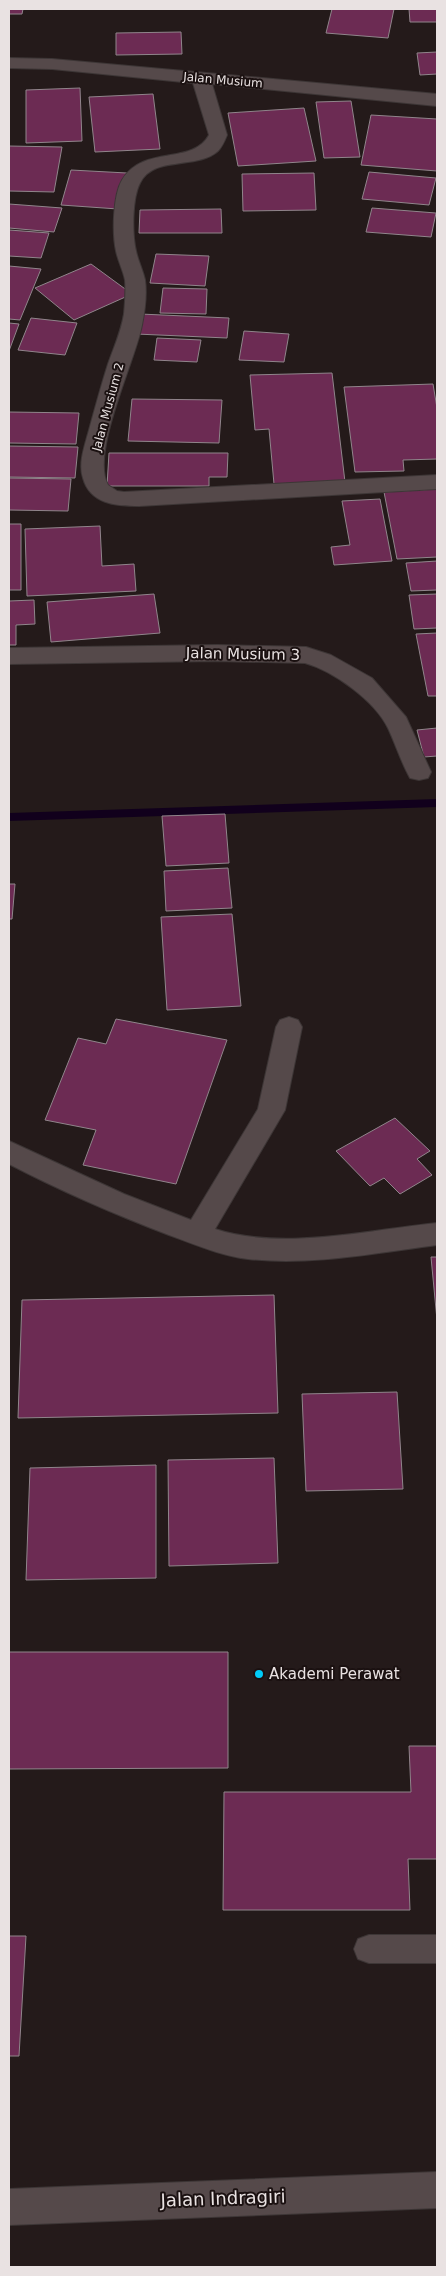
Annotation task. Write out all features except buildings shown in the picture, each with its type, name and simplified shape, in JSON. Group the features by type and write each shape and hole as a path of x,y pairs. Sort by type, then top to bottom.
{"street":[{"name":"Jalan Musium","path":"9,63 52,64 437,100"},
{"name":"Jalan Musium 2","path":"200,77 218,135 216,144 207,152 201,154 158,161 143,166 130,182 124,231 126,252 135,282 133,321 110,392 95,449 92,474 96,486 106,496 116,499 138,499 437,482"},
{"name":"Jalan Musium 3","path":"9,656 227,653 306,655 323,660 364,683 398,723 419,772"},
{"path":"197,1234 270,1110 289,1027"},
{"path":"9,1152 77,1186 197,1234 246,1248 300,1249 437,1234"},
{"name":"Jalan Indragiri","path":"9,2207 437,2190"}],"lane":[{"path":"369,1950 437,1949"}],"waterway":[{"path":"9,817 437,803"}],"place":[{"name":"Akademi Perawat","path":"259,1674"}]}
